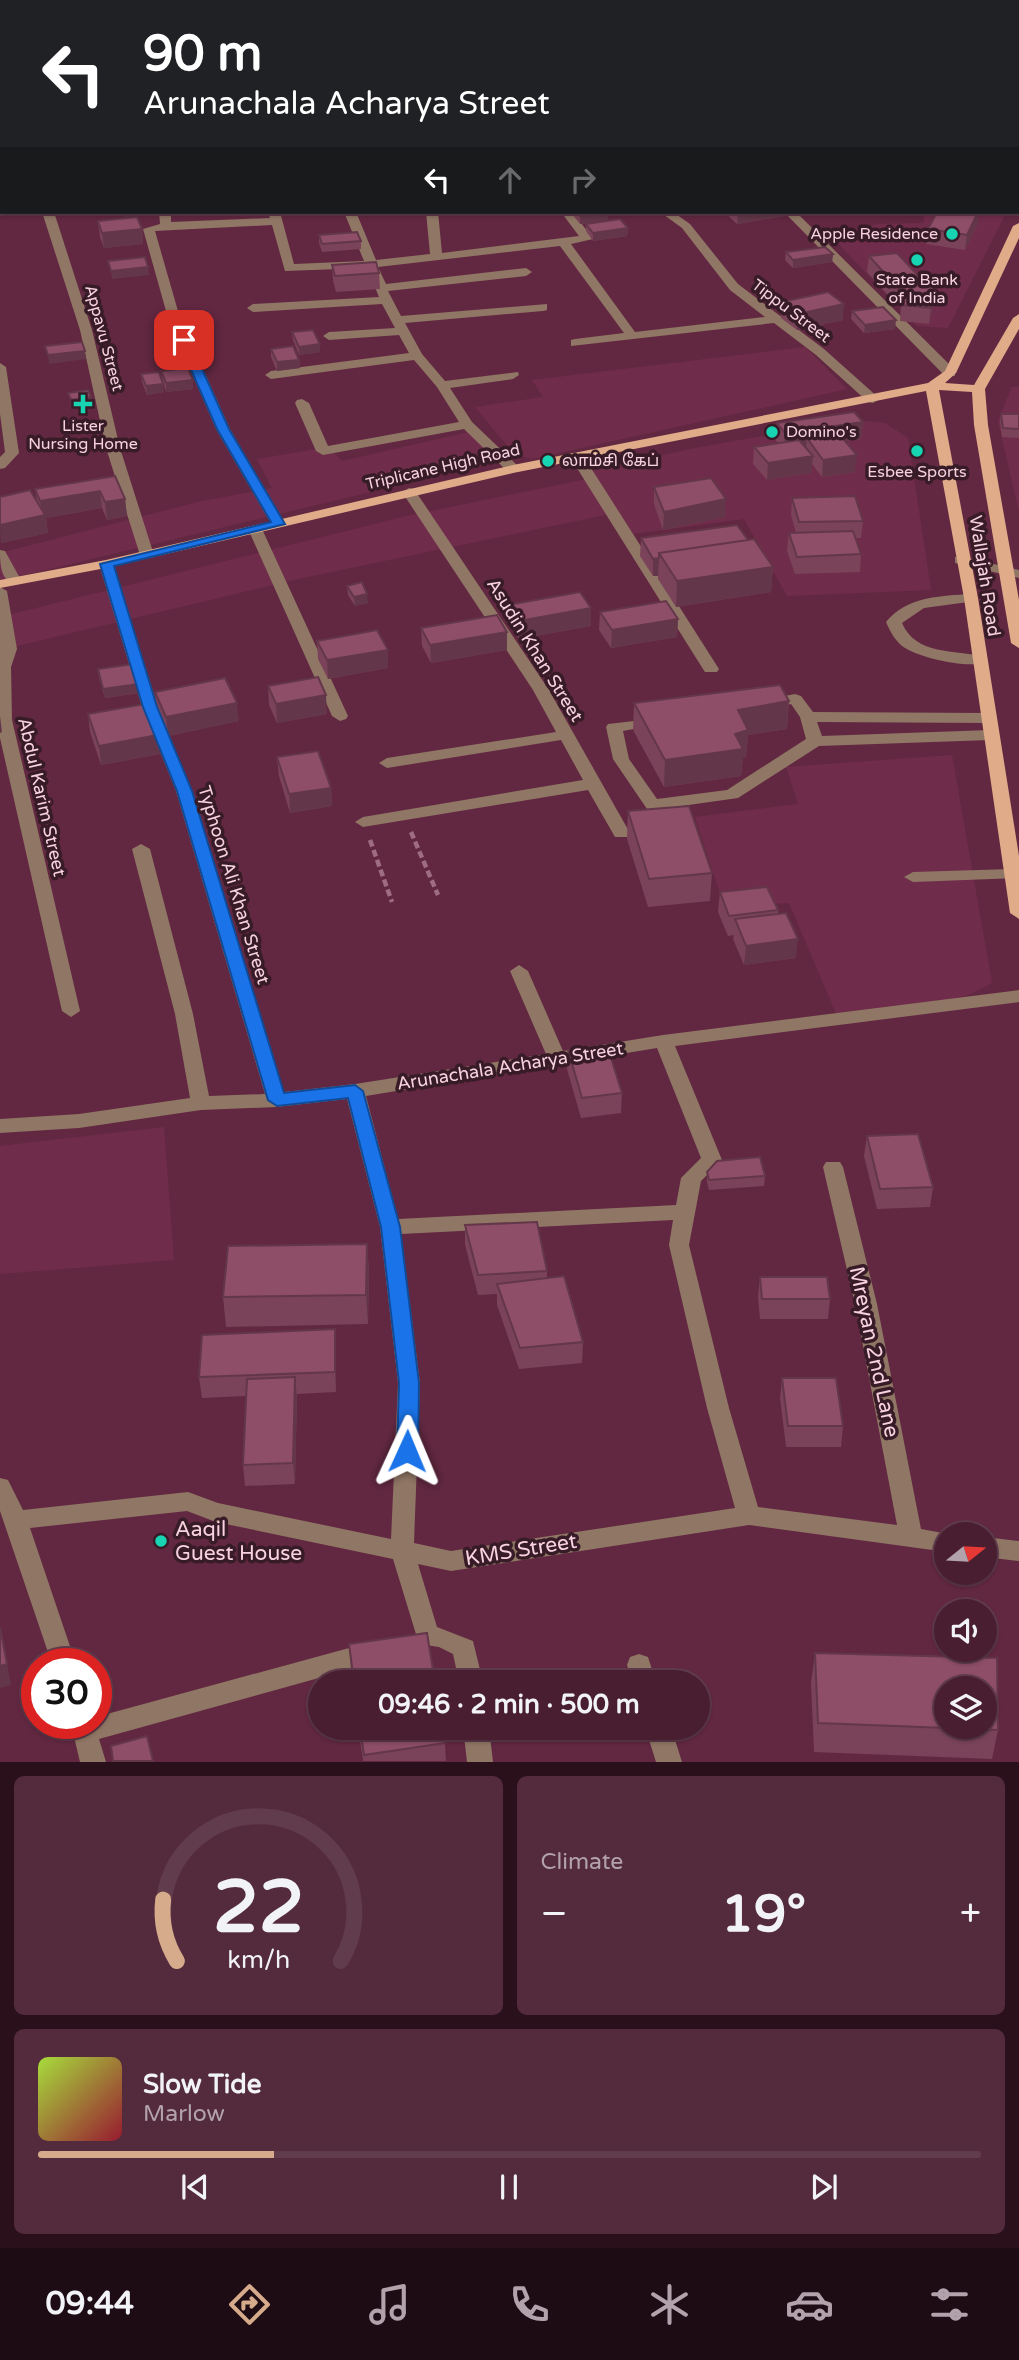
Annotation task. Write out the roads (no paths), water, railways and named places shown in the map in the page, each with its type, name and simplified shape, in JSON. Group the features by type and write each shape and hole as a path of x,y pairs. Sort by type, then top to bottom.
{"main road":[{"path":"932,386 950,373 1019,226"},
{"path":"978,389 1018,323"},
{"name":"Triplicane High Road","path":"7,582 147,555 513,469 932,386 978,389"},
{"name":"Wallajah Road","path":"932,386 937,427 953,492 960,560 971,598 987,718 1019,913"},
{"name":"Wallajah Road","path":"978,389 981,425 1012,572 1019,643"}],"street":[{"name":"Appavu Street","path":"49,214 86,330 113,448 147,555"},
{"path":"351,214 374,264 384,294 417,356 442,385 467,424 513,469"},
{"path":"432,214 436,256"},
{"path":"278,524 223,429 174,318 149,229 165,219 276,216 289,268 374,264 587,239 568,214"},
{"name":"Tippu Street","path":"669,214 686,226 734,287 820,352 873,399"},
{"path":"792,214 950,373"},
{"path":"563,242 631,335"},
{"path":"253,308 384,294 526,272"},
{"path":"329,336 543,307"},
{"path":"575,343 776,319"},
{"path":"271,375 417,356"},
{"path":"0,367 12,453 0,465"},
{"path":"442,385 513,375"},
{"path":"302,403 323,452 467,424"},
{"path":"577,457 711,669"},
{"name":"Asudin Khan Street","path":"409,492 541,690 621,833"},
{"path":"255,529 340,716"},
{"path":"0,554 7,582"},
{"path":"960,560 1012,572"},
{"name":"Typhoon Ali Khan Street","path":"106,564 150,707 184,791 277,1100"},
{"name":"Abdul Karim Street","path":"0,591 5,605 9,649 3,667 8,770 71,1011"},
{"path":"971,598 918,605 904,610 894,622 897,634 914,647 943,656 979,660"},
{"path":"743,707 795,699 808,717 814,741"},
{"path":"808,717 987,718"},
{"path":"666,719 614,727 621,759 653,805 732,794 814,741 990,735"},
{"path":"387,763 565,735"},
{"path":"363,822 592,784"},
{"path":"141,849 184,1014 201,1103"},
{"path":"913,877 1012,874"},
{"path":"519,971 557,1058"},
{"name":"Arunachala Acharya Street","path":"0,1126 79,1121 201,1103 277,1100 355,1091 663,1041 1019,996"},
{"path":"663,1041 712,1160 691,1178 679,1245 718,1408 749,1515"},
{"path":"355,1091 390,1227 409,1383 402,1549 428,1637"},
{"name":"Mreyan 2nd Lane","path":"833,1167 866,1304 911,1538"},
{"path":"390,1227 684,1212"},
{"path":"0,1487 16,1520 59,1648"},
{"name":"KMS Street","path":"16,1520 188,1502 216,1512 452,1561 749,1515 934,1541"},
{"path":"998,1549 1019,1551"},
{"path":"112,1720 428,1637 442,1637 464,1648 469,1670"},
{"path":"88,1739 93,1762"},
{"path":"477,1740 480,1762"},
{"path":"663,1740 669,1762"}],"place":[{"name":"Apple Residence","path":"952,234"},
{"name":"State Bank of India","path":"917,260"},
{"name":"Lister Nursing Home","path":"83,404"},
{"name":"Domino's","path":"772,432"},
{"name":"Esbee Sports","path":"917,451"},
{"name":"லாம்சி கேப்","path":"548,461"},
{"name":"Aaqil Guest House","path":"161,1541"}]}
